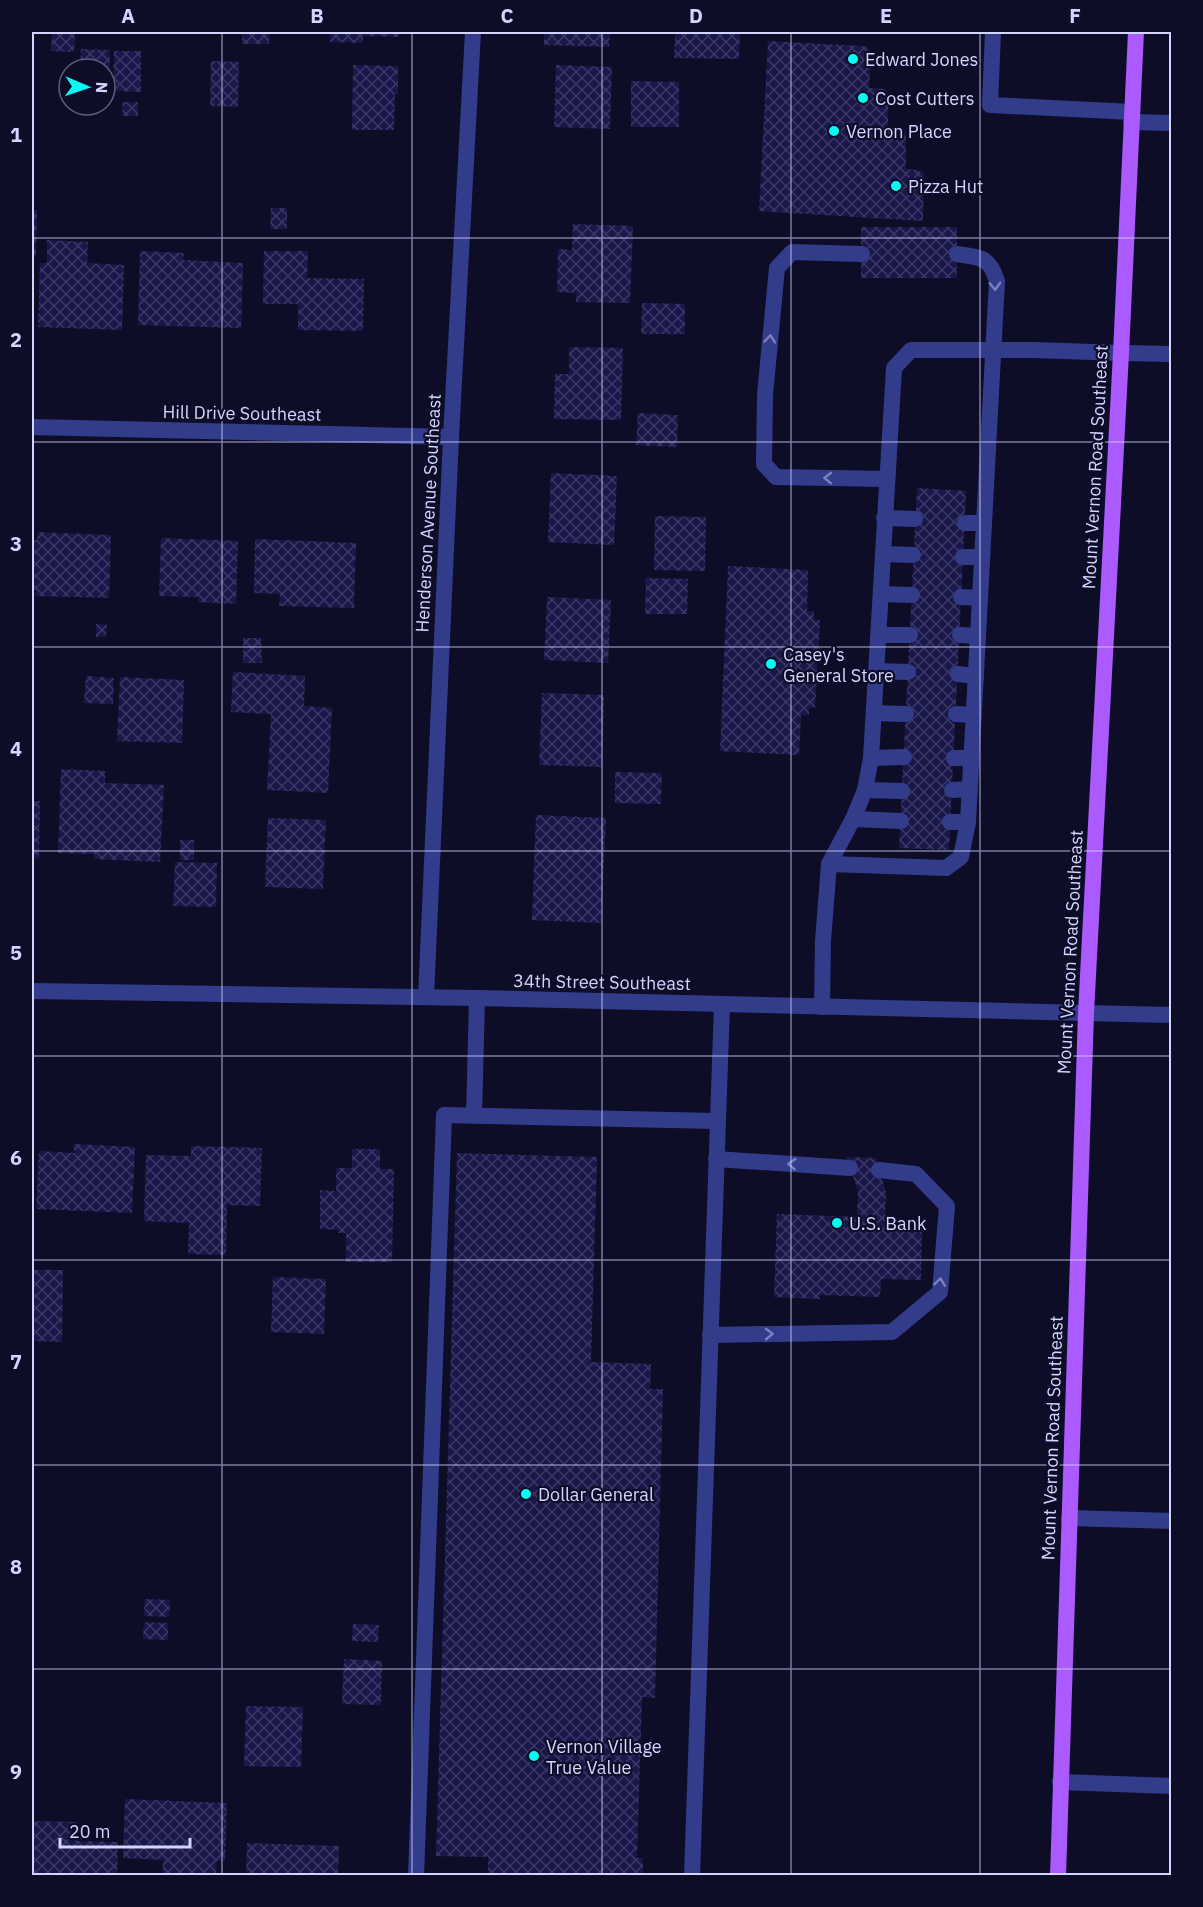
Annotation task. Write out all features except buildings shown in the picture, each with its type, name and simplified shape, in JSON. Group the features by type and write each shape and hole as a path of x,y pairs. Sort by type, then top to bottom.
{"main road":[{"name":"Mount Vernon Road Southeast","path":"1058,1875 1086,1013 1136,32"}],"street":[{"name":"Henderson Avenue Southeast","path":"426,997 451,437 473,32"},
{"path":"993,32 990,105 1132,117 1172,123"},
{"path":"861,254 792,252 777,268 765,395 764,464 776,477 887,479"},
{"path":"829,864 946,868 961,857 968,822 997,281 992,266 982,258 957,254"},
{"path":"822,1007 823,941 829,864 853,819 865,790 872,758 894,368 911,350 992,349 1172,354"},
{"name":"Hill Drive Southeast","path":"32,427 451,437"},
{"path":"884,518 915,519"},
{"path":"965,523 984,523"},
{"path":"884,554 913,555"},
{"path":"963,557 981,557"},
{"path":"881,594 912,596"},
{"path":"961,597 980,598"},
{"path":"879,635 910,635"},
{"path":"960,636 978,636"},
{"path":"877,671 908,672"},
{"path":"958,674 976,675"},
{"path":"874,713 906,714"},
{"path":"956,714 974,715"},
{"path":"872,758 904,757"},
{"path":"954,758 971,758"},
{"path":"952,790 970,789"},
{"path":"865,790 902,791"},
{"path":"853,819 901,821"},
{"path":"950,822 968,822"},
{"name":"34th Street Southeast","path":"32,991 477,998 1172,1015"},
{"path":"474,1116 477,998"},
{"path":"692,1875 722,1004"},
{"path":"416,1875 444,1115 718,1121"},
{"path":"716,1159 850,1168"},
{"path":"710,1335 892,1332 940,1292 947,1206 916,1174 879,1170"},
{"path":"1069,1518 1172,1521"},
{"path":"1060,1782 1172,1786"}],"place":[{"name":"Edward Jones","path":"853,59"},
{"name":"Cost Cutters","path":"863,98"},
{"name":"Vernon Place","path":"834,131"},
{"name":"Pizza Hut","path":"896,186"},
{"name":"Casey's General Store","path":"771,664"},
{"name":"U.S. Bank","path":"837,1223"},
{"name":"Dollar General","path":"526,1494"},
{"name":"Vernon Village True Value","path":"534,1756"}]}
